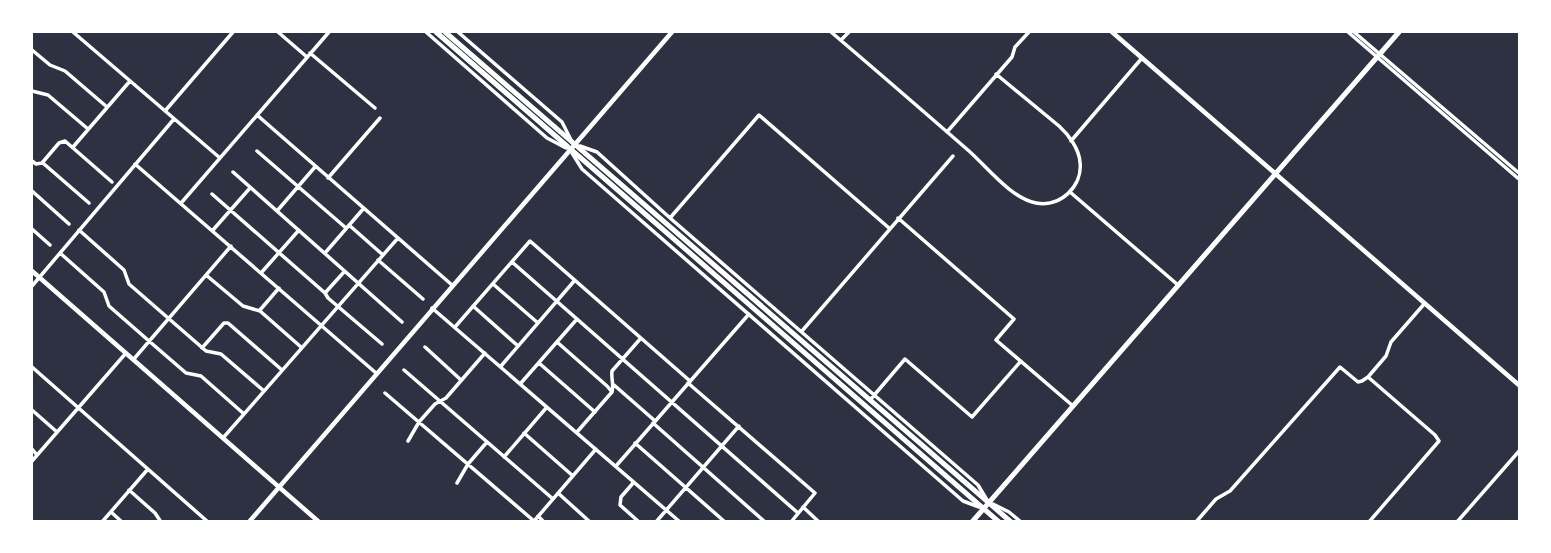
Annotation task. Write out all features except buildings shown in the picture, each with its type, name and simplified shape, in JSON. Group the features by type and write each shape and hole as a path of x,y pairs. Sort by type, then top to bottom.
{"main road":[{"path":"436,32 872,397 1011,522"},
{"path":"445,32 999,522"},
{"path":"972,522 1399,32"}],"street":[{"path":"73,32 220,158"},
{"path":"165,111 233,32"},
{"path":"278,32 375,108"},
{"path":"181,202 329,32"},
{"path":"426,32 547,138 597,152 802,331 872,397 905,359 972,417 1021,361"},
{"path":"458,32 562,122 582,169 963,501 984,508 991,522"},
{"path":"249,522 672,32"},
{"path":"831,32 1010,190 1025,200 1038,204 1061,200 1076,184 1080,174 1080,160 1071,141 1059,126 996,74"},
{"path":"841,40 849,32"},
{"path":"947,132 1012,57 1016,47 1029,32"},
{"path":"1112,32 1520,386"},
{"path":"1348,32 1520,174"},
{"path":"1354,32 1520,180"},
{"path":"32,50 50,65 65,71 107,107"},
{"path":"1071,141 1142,58"},
{"path":"73,147 130,81"},
{"path":"32,90 48,95 88,129"},
{"path":"670,218 759,115 889,228"},
{"path":"257,116 452,285"},
{"path":"328,178 380,118"},
{"path":"32,286 174,119"},
{"path":"32,161 36,164 42,163 65,141 112,182"},
{"path":"257,151 383,255"},
{"path":"802,331 953,156"},
{"path":"42,163 89,203"},
{"path":"135,164 376,373"},
{"path":"277,211 316,167"},
{"path":"233,172 402,322"},
{"path":"213,230 250,188"},
{"path":"32,191 69,224"},
{"path":"1070,192 1178,285"},
{"path":"212,194 382,344"},
{"path":"325,253 363,208"},
{"path":"898,218 1014,319 996,340 1073,406"},
{"path":"32,229 50,245"},
{"path":"79,230 124,270 129,284 202,348 221,354 264,391"},
{"path":"261,273 299,230"},
{"path":"223,438 398,238"},
{"path":"455,327 530,241 815,493 791,522"},
{"path":"133,360 231,246"},
{"path":"60,253 104,292 109,306 187,373 201,376 244,414"},
{"path":"378,260 423,299"},
{"path":"512,262 798,513"},
{"path":"32,271 319,522"},
{"path":"325,293 344,272"},
{"path":"206,275 243,306 260,311 302,347"},
{"path":"500,366 575,280"},
{"path":"493,284 538,323"},
{"path":"260,311 279,288"},
{"path":"1196,522 1216,499 1230,491 1340,367 1358,382 1368,376 1386,356 1391,342 1424,303"},
{"path":"473,306 518,346"},
{"path":"432,307 680,522"},
{"path":"616,466 749,314"},
{"path":"521,384 577,318"},
{"path":"202,348 224,323 228,323 282,370"},
{"path":"641,338 612,371 614,384 765,522"},
{"path":"556,342 612,392"},
{"path":"425,347 461,380"},
{"path":"32,461 125,353"},
{"path":"408,441 419,422 439,401 446,398 485,353"},
{"path":"538,363 595,412"},
{"path":"32,367 208,522"},
{"path":"404,370 553,499"},
{"path":"1368,376 1436,435 1439,441 1369,522"},
{"path":"577,432 612,392 614,384"},
{"path":"385,393 534,521 597,449"},
{"path":"504,457 547,407"},
{"path":"32,410 57,432"},
{"path":"656,522 738,426"},
{"path":"524,433 573,476"},
{"path":"457,483 468,464 487,442"},
{"path":"635,443 723,521"},
{"path":"32,449 37,454"},
{"path":"1457,522 1520,450"},
{"path":"102,522 148,469"},
{"path":"634,482 621,497 620,505 639,522"},
{"path":"129,491 155,513 159,521"},
{"path":"558,493 590,522"},
{"path":"989,502 1009,512 1021,522"},
{"path":"803,507 819,522"},
{"path":"111,512 122,522"},
{"path":"538,516 544,522"}]}
